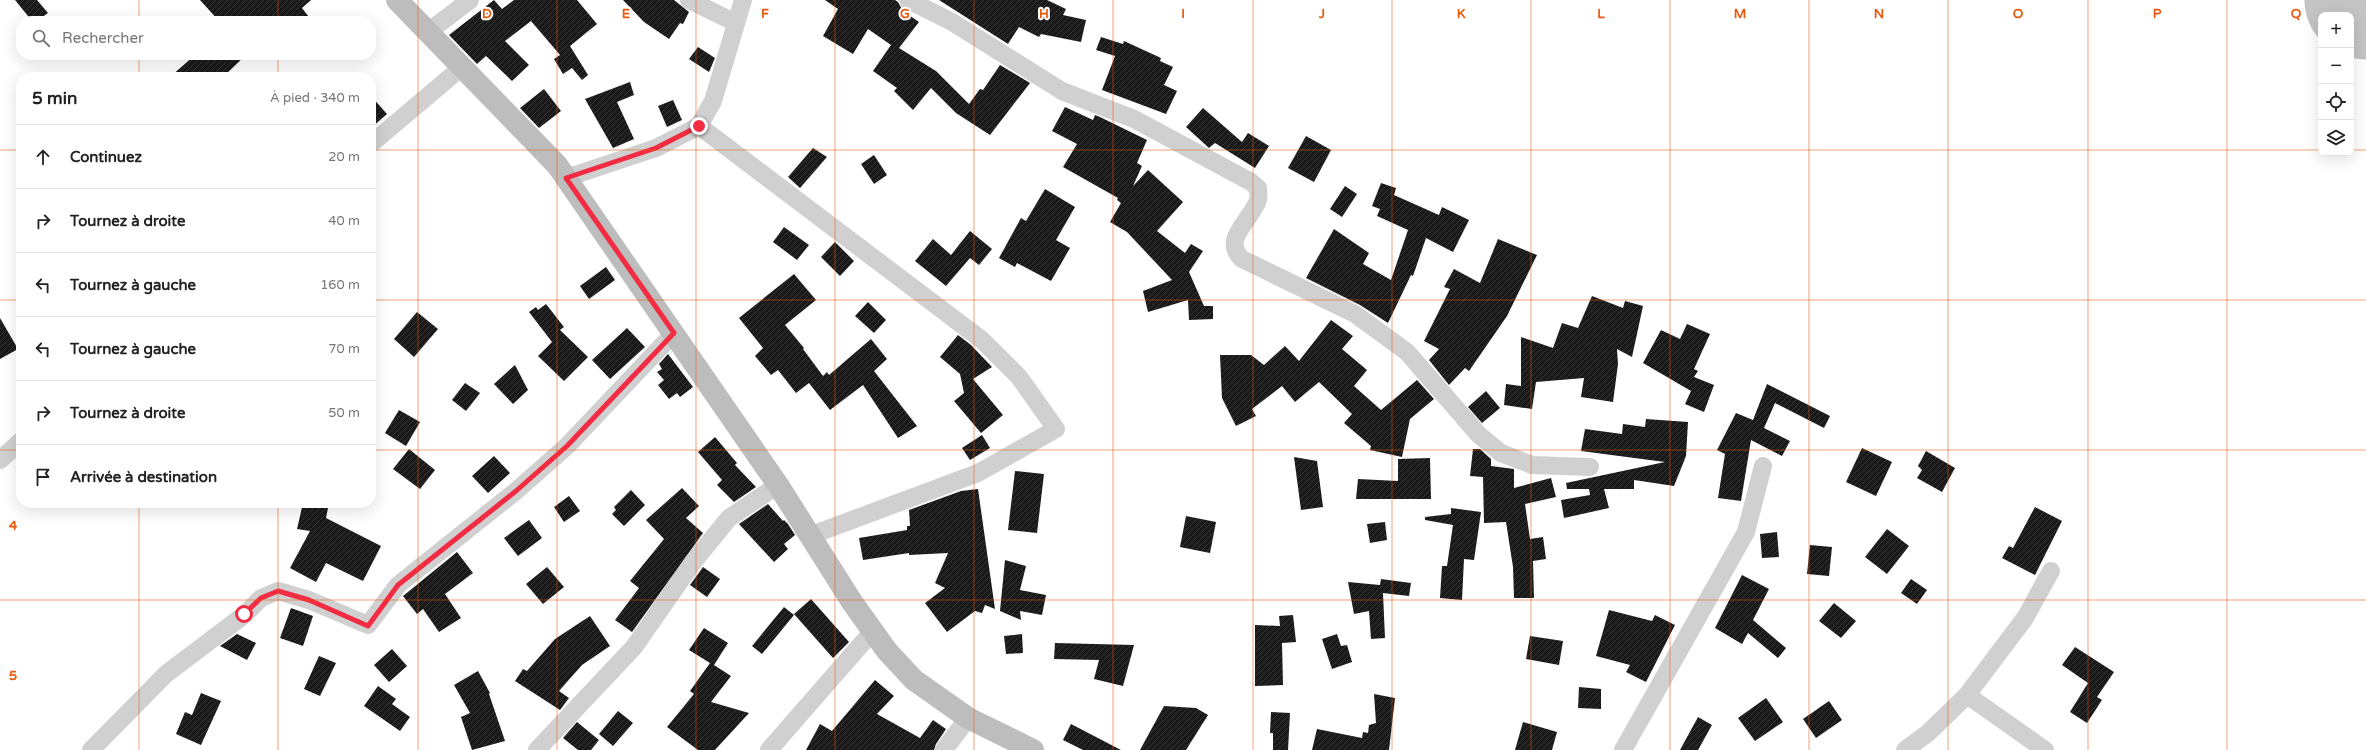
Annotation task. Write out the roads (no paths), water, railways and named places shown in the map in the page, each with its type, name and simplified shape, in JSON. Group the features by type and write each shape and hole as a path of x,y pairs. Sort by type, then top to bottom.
{"main road":[{"path":"397,0 557,165 778,485 809,536 872,632 914,680 968,718 1033,750"}],"street":[{"path":"428,32 470,0"},
{"path":"689,0 736,23"},
{"path":"566,178 656,148 699,126 713,101 743,0"},
{"path":"908,0 952,22 1062,91 1134,119 1251,182 1258,188 1258,200 1233,242 1235,252 1242,259 1355,314 1407,352 1479,435 1501,453 1532,466 1590,467"},
{"path":"376,140 462,66"},
{"path":"699,126 982,340 1019,377 1056,429 978,473 809,536"},
{"path":"92,750 166,674 244,614 261,598 278,591 309,600 368,626 398,585 516,491 567,446 674,333"},
{"path":"0,460 16,446"},
{"path":"1623,750 1746,532 1763,466"},
{"path":"537,750 634,647 694,561 729,518 778,485"},
{"path":"1905,750 1928,733 1967,695 2025,618 2051,571"},
{"path":"770,750 872,632"},
{"path":"1967,695 2045,750"},
{"path":"944,750 968,718"}]}
